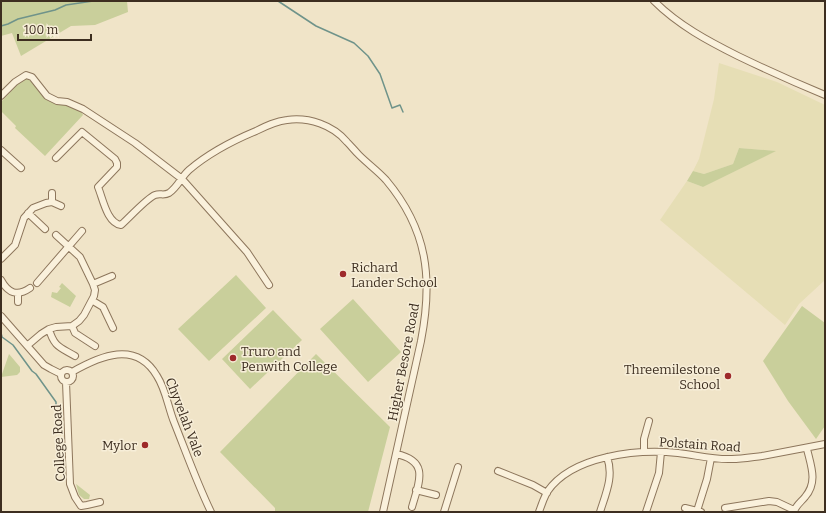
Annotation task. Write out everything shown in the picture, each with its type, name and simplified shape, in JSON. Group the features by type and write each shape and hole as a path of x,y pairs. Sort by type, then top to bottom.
{"street":[{"path":"654,1 662,9 702,38 780,76 825,95"},
{"path":"1,96 15,82 26,75 32,77 47,96 57,101 67,102 83,109 134,143 182,179 247,252 269,285"},
{"name":"Higher Besore Road","path":"56,158 82,132 115,159 117,167 98,187 109,216 121,225 154,195 168,194 178,185 184,175 213,152 235,140 278,122 300,119 331,128 339,134 388,184 406,208 418,234 424,257 427,303 424,328 383,512"},
{"path":"1,150 21,168"},
{"path":"52,193 52,202"},
{"path":"1,259 15,245 21,224 28,213 38,205 52,202 61,206"},
{"path":"28,213 45,229"},
{"path":"40,283 82,231"},
{"path":"28,345 41,334 49,330 56,327 72,326 84,316 93,301 95,290 80,257 56,235"},
{"path":"93,284 112,276"},
{"path":"1,280 8,289 18,294 30,288"},
{"path":"18,294 18,302"},
{"path":"93,301 103,307 114,328"},
{"path":"1,316 44,365 61,374 62,380 66,382 70,381 73,378 72,372"},
{"path":"72,326 74,333 95,346"},
{"path":"49,330 52,340 57,345 75,356"},
{"name":"Chyvelah Vale","path":"61,374 65,370 72,372 91,362 116,354 127,354 139,358 152,369 162,386 176,426 211,512"},
{"name":"College Road","path":"66,382 69,470 74,498 81,506 100,502"},
{"name":"Polstain Road","path":"644,452 644,439 649,421"},
{"name":"Polstain Road","path":"539,512 547,493 556,483 573,470 607,456 644,452 661,452 734,460 825,444"},
{"path":"728,499 727,507 769,501 777,502 794,511 811,489 813,482 807,448"},
{"path":"646,512 659,473 661,452"},
{"path":"396,454 410,458 418,466 419,472 412,507"},
{"path":"600,512 610,479 610,466 607,456"},
{"path":"685,508 699,512 707,479 710,458"},
{"path":"444,512 458,467"},
{"path":"498,471 511,472 547,493"},
{"path":"416,490 436,495"}],"shaded area":[{"path":"719,63 777,82 825,105 825,280 799,304 785,325 660,220 687,181 703,187 775,151 739,148 733,164 704,174 693,171 699,159 714,99"}],"green space":[{"path":"1,1 127,1 128,12 95,25 71,26 21,56 12,33 1,36"},
{"path":"26,77 60,103 81,111 83,115 45,156 15,128 16,126 1,111 1,102"},
{"path":"739,148 776,151 703,187 687,181 693,171 704,174 733,164"},
{"path":"236,275 266,308 209,361 178,329"},
{"path":"62,283 76,296 70,307 51,297 52,292 57,293 61,288 59,287"},
{"path":"353,299 401,352 368,382 320,329"},
{"path":"802,306 825,323 825,426 816,439 788,401 763,361"},
{"path":"273,310 302,340 250,389 222,359"},
{"path":"9,354 20,367 20,372 17,375 1,377"},
{"path":"316,354 390,427 368,512 275,512 275,508 220,452"},
{"path":"76,484 90,495 89,499 84,499 79,495"}],"waterway":[{"path":"1,26 18,19 55,10 66,5 93,1"},
{"path":"278,1 316,26 354,43 368,56 380,74 392,108 400,105 403,112"},
{"path":"1,333 2,337 13,345 32,371 36,374 56,402 56,405"}],"place":[{"name":"Richard Lander School","path":"343,274"},
{"name":"Truro and Penwith College","path":"233,358"},
{"name":"Threemilestone School","path":"728,376"},
{"name":"Mylor","path":"145,445"}]}
